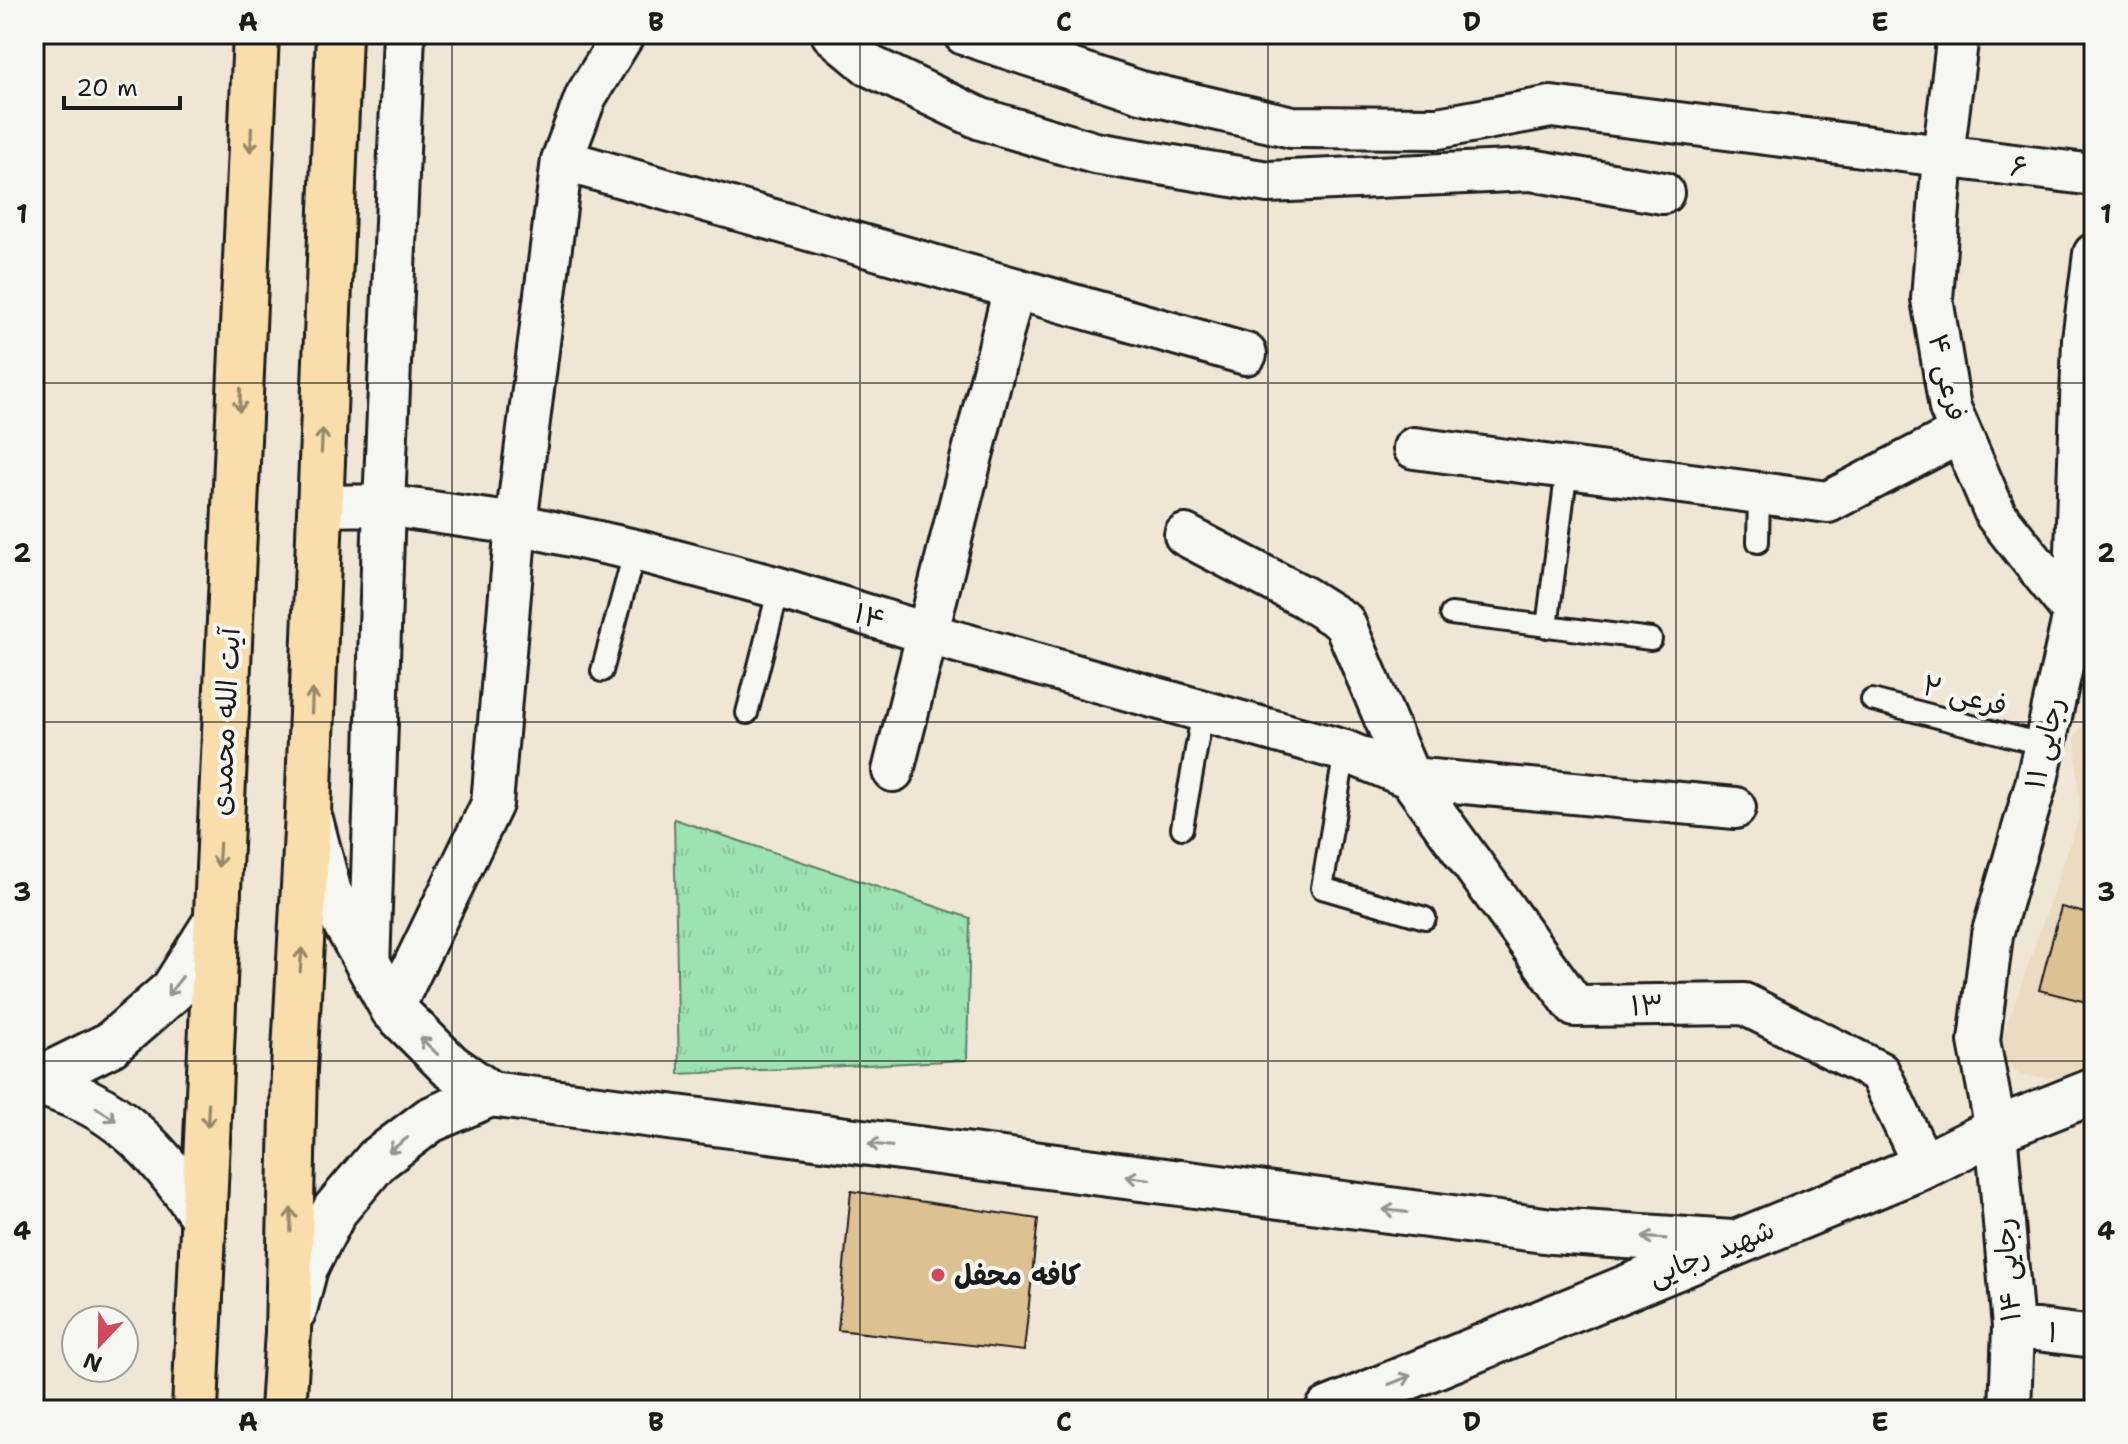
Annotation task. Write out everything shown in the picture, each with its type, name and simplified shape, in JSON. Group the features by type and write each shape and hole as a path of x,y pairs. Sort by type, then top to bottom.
{"highway":[{"name":"آیت الله محمدی","path":"195,1410 256,34"},
{"path":"283,1410 288,1332 294,1070 308,813 339,34"}],"street":[{"path":"369,969 404,34"},
{"path":"393,1009 492,804 516,524 562,160 586,96 624,34"},
{"path":"832,34 870,66 981,119 1095,153 1268,182 1531,170 1663,193"},
{"name":"۶","path":"964,34 1141,92 1292,127 1438,128 1551,107 2094,175"},
{"name":"فرعی ۴","path":"1958,34 1943,156 1932,299 1950,408 1996,515 2074,613"},
{"path":"1531,170 1551,107"},
{"path":"562,160 1246,354"},
{"name":"رجایی ۱۱","path":"1996,1130 1979,1041 1992,935 2056,737 2074,613 2088,389 2083,339 2094,254"},
{"path":"893,771 1014,288"},
{"path":"1414,448 1828,502 1960,433"},
{"name":"۱۴","path":"319,506 384,505 516,524 635,550 779,588 929,634 1345,751 1410,778"},
{"path":"1185,535 1304,597 1344,622 1410,778 1735,808"},
{"name":"۱۳","path":"1410,778 1575,1006 1744,1004 1879,1072 1924,1166"},
{"path":"308,813 329,893 393,1009 450,1066 490,1094 1552,1231 1732,1243"},
{"path":"35,1080 111,1044 173,990 217,920"},
{"path":"35,1080 87,1101 133,1132 172,1171 203,1217"},
{"name":"شهید رجایی","path":"1328,1410 1924,1166 1996,1130 2094,1091"},
{"path":"288,1332 305,1268 335,1210 377,1160 430,1120 490,1094"},
{"name":"رجایی ۱۴","path":"1996,1130 2013,1327 2010,1410"},
{"name":"۱","path":"2013,1327 2094,1337"}],"lane":[{"path":"1547,627 1567,468"},
{"path":"1758,542 1759,493"},
{"path":"602,671 635,550"},
{"path":"747,713 779,588"},
{"path":"1451,614 1651,639"},
{"name":"فرعی ۲","path":"1872,700 2056,737"},
{"path":"1182,828 1203,711"},
{"path":"1345,751 1322,888 1425,918"}],"shaded area":[{"path":"2094,706 2094,1063 2058,1078 2020,1076 1998,1052 2080,815 2075,737"}],"green space":[{"path":"674,819 970,918 967,1060 679,1074"}],"building":[{"path":"2061,907 2094,915 2094,1004 2039,990"},
{"name":"کافه محفل","path":"851,1191 1038,1219 1024,1351 838,1330"}],"place":[{"name":"کافه محفل","path":"938,1275"}]}
